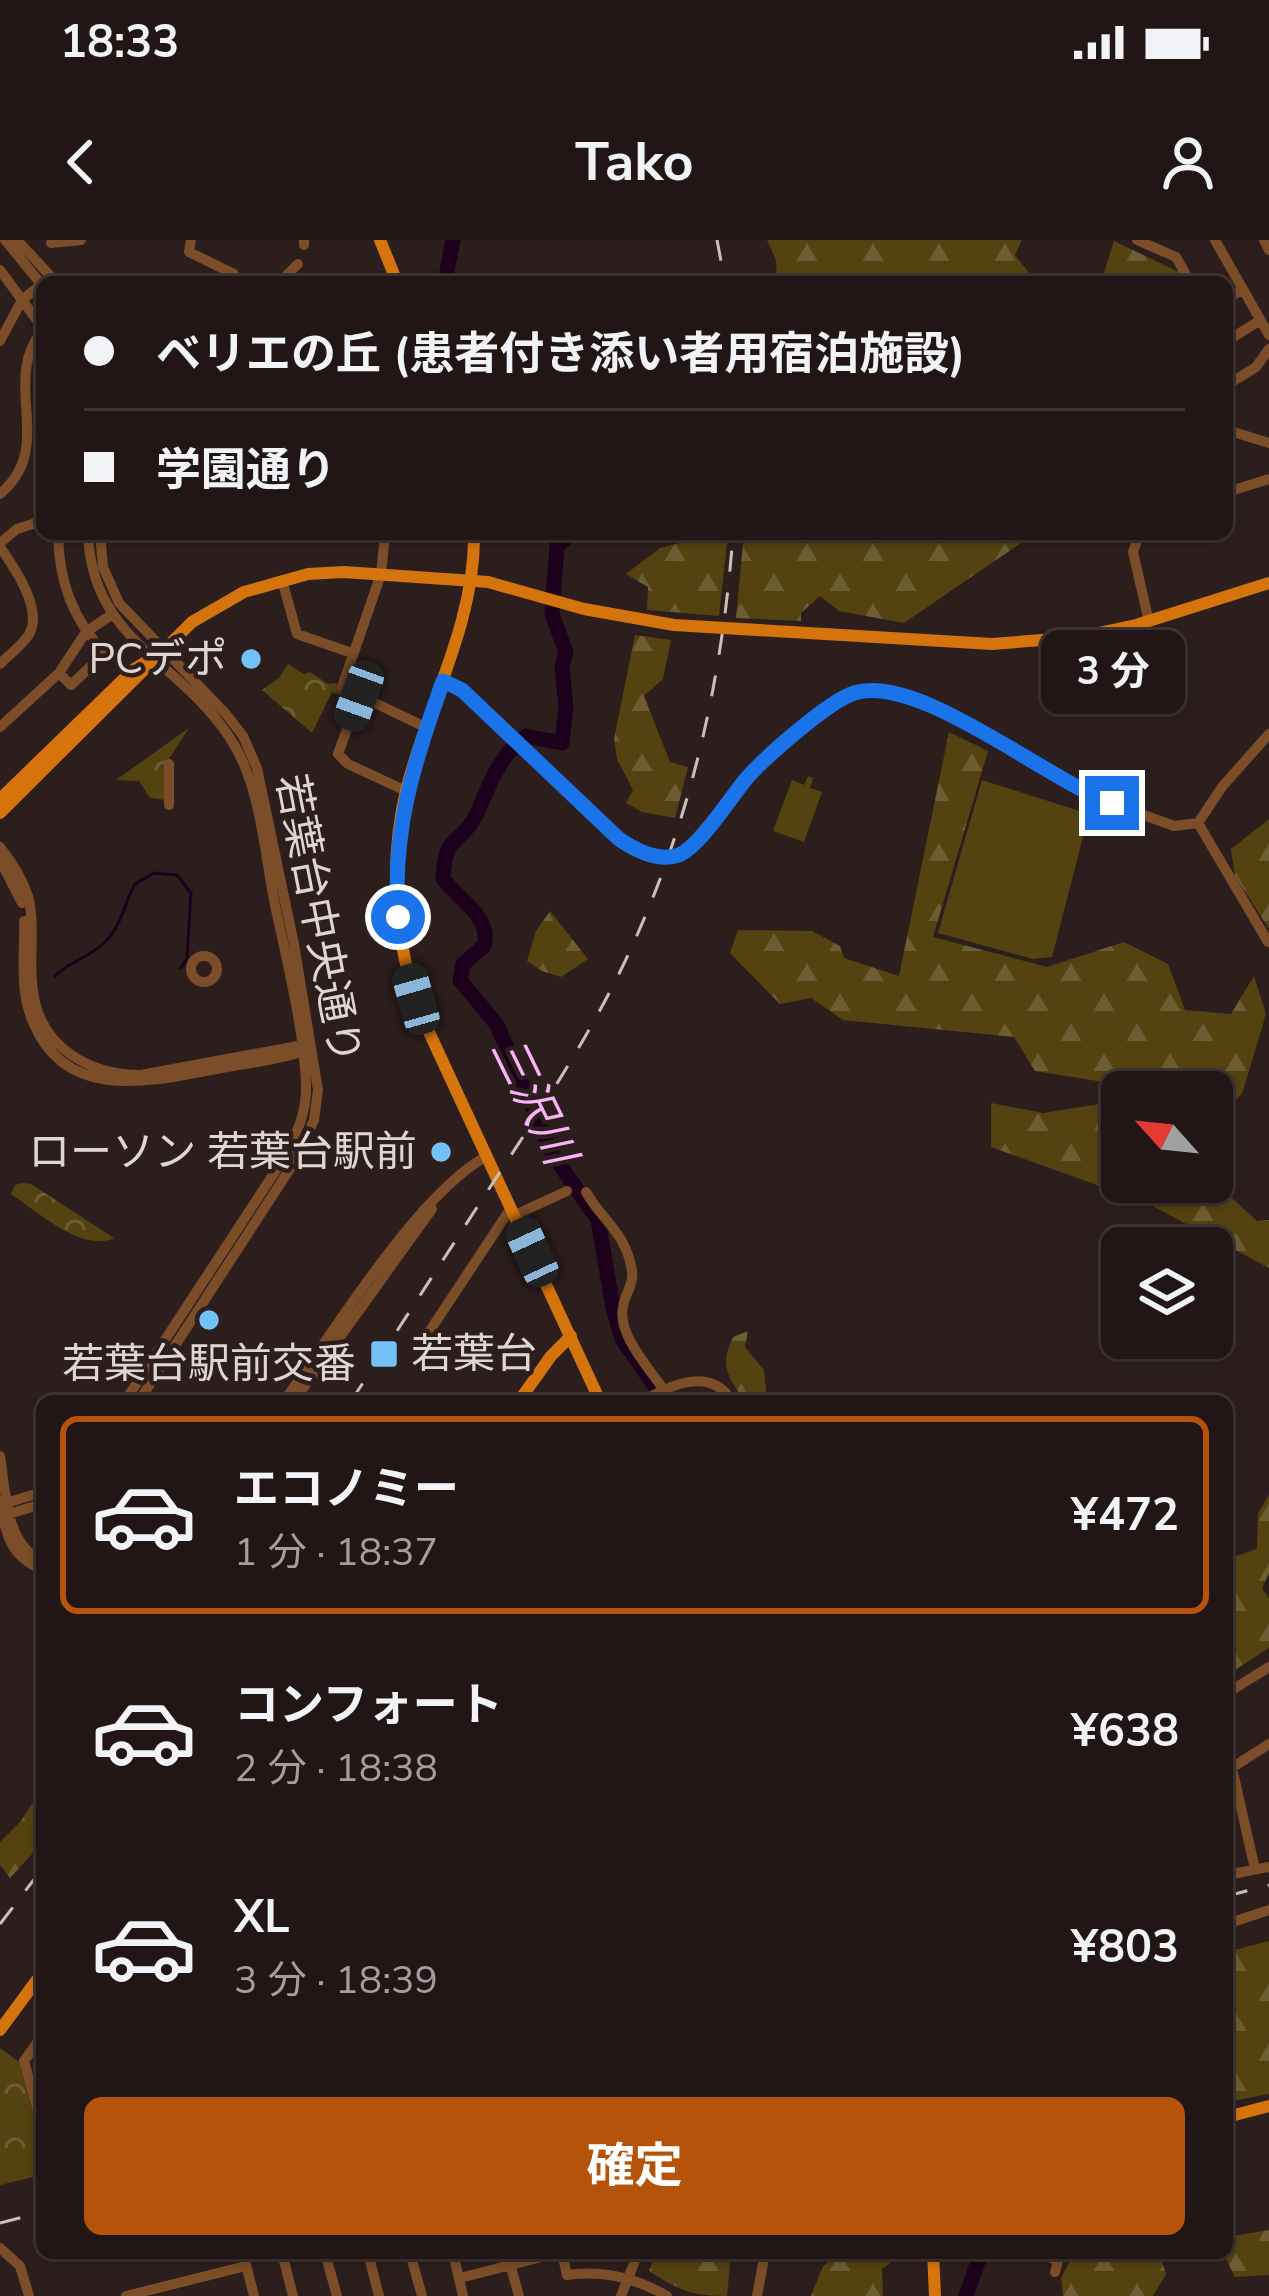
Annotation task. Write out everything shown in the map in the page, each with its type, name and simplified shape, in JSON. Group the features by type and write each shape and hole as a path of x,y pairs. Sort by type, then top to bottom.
{"main road":[{"path":"380,240 398,276"},
{"path":"474,540 471,580 406,791 396,880 404,958 422,1017 597,1395"},
{"path":"0,799 134,669 222,602 282,580 344,572 471,580 635,620 992,644 1080,637 1149,622 1269,583"},
{"path":"0,813 142,674 157,653"},
{"path":"524,1395 571,1336"},
{"path":"0,2030 36,1981"},
{"path":"1233,2115 1269,2106"},
{"path":"933,2259 935,2296"}],"street":[{"path":"5,240 36,277"},
{"path":"17,240 50,276"},
{"path":"34,259 50,241 81,240"},
{"path":"191,240 189,252 234,274"},
{"path":"1137,240 1176,257 1187,276"},
{"path":"1215,240 1269,335"},
{"path":"1264,240 1269,250"},
{"path":"286,276 298,264"},
{"path":"0,271 36,320"},
{"path":"0,341 22,300 36,289"},
{"path":"1233,295 1243,289"},
{"path":"1233,337 1259,321"},
{"path":"0,494 20,466 23,425 15,371 36,337"},
{"path":"1233,382 1256,368 1269,349"},
{"path":"1233,431 1268,438"},
{"path":"1233,490 1269,479"},
{"path":"0,664 33,624 17,571 0,545 17,529 36,523"},
{"path":"59,540 66,592 86,632 105,652 71,685 59,673"},
{"path":"89,540 92,571 111,615 157,653"},
{"path":"101,540 103,567 119,603 157,653"},
{"path":"385,540 381,574 341,687 427,728"},
{"path":"1137,540 1133,552 1149,622"},
{"path":"282,580 297,634 352,653"},
{"path":"0,728 59,673 86,632 111,615"},
{"name":"若葉台中央通り","path":"129,1395 297,1133 306,1089 304,1048 257,768 243,736 226,714 157,653"},
{"path":"443,681 462,690 525,754 630,847 663,857 677,856 692,845 751,773 833,704 856,692 881,691 957,717 1081,792 1174,826 1198,823 1222,787 1269,734"},
{"path":"359,696 338,754 348,764 406,791"},
{"path":"169,805 170,764"},
{"path":"1198,823 1268,942"},
{"path":"0,847 19,873 28,899 33,996 42,1022 72,1057 116,1075 141,1075 304,1048"},
{"path":"0,860 21,899 25,997 34,1026 68,1064 114,1083 142,1083 304,1048"},
{"name":"若葉台中央通り","path":"143,1395 309,1136 318,1090 304,1048"},
{"path":"288,1395 418,1216 473,1164 488,1156"},
{"path":"427,1335 513,1211 567,1191"},
{"path":"586,1192 618,1231 632,1271 632,1285 623,1304 625,1327 655,1394 683,1381 707,1382 728,1395"},
{"path":"298,1395 437,1201"},
{"path":"0,1456 3,1508 19,1543 36,1559"},
{"path":"3,1508 36,1494"},
{"path":"3,1508 36,1505"},
{"path":"1233,1690 1269,1667"},
{"path":"1255,1869 1233,1767 1269,1744"},
{"path":"1233,1874 1269,1867"},
{"path":"1233,1922 1269,1910"},
{"path":"36,2044 24,2061 36,2088"},
{"path":"0,2248 20,2266 29,2296"},
{"path":"126,2296 245,2259 254,2296"},
{"path":"284,2259 293,2296"},
{"path":"327,2259 337,2296"},
{"path":"370,2259 379,2296"},
{"path":"412,2259 422,2296"},
{"path":"455,2259 464,2296"},
{"path":"460,2278 509,2259 519,2296"},
{"path":"561,2259 567,2275 590,2272 625,2278 668,2296"},
{"path":"621,2296 635,2259"},
{"path":"757,2296 764,2259"},
{"path":"1054,2259 1058,2261 1055,2272"}],"green space":[{"path":"767,240 1022,240 1015,255 1031,276 777,276"},
{"path":"1114,241 1181,276 1103,276"},
{"path":"692,540 727,540 719,616 647,610 648,587 626,574 660,548"},
{"path":"743,540 1025,540 904,623 839,611 820,596 801,613 801,621 736,618"},
{"path":"635,635 671,640 663,679 644,696 670,762 688,767 675,818 642,812 626,803 633,790 617,759 614,739"},
{"path":"288,664 328,684 337,683 350,696 332,692 312,733 262,690"},
{"path":"189,728 165,765 166,800 150,798 139,781 116,780"},
{"path":"949,732 988,751 933,937 1047,967 1124,942 1168,964 1185,1010 1231,1014 1254,976 1266,1014 1242,1094 1233,1102 1233,1071 1101,1071 1101,1082 1035,1071 1014,1037 843,1020 811,998 780,1004 730,953 738,930 812,931 840,946 844,958 899,976"},
{"path":"808,776 813,778 810,788 822,792 804,842 773,831 792,780 804,785"},
{"path":"982,780 1089,814 1052,957 1033,959 938,933"},
{"path":"1269,819 1269,929 1235,876 1231,849"},
{"path":"550,911 588,959 561,977 527,961 536,931"},
{"path":"991,1103 1043,1113 1101,1104 1101,1186 991,1147"},
{"path":"23,1183 114,1238 88,1240 60,1228 11,1194 15,1185"},
{"path":"1233,1199 1257,1221 1269,1220 1269,1268 1233,1249 1233,1227 1192,1227 1147,1203 1233,1203"},
{"path":"748,1331 745,1347 764,1370 766,1395 740,1395 734,1384 727,1370 733,1337"},
{"path":"1269,1494 1269,1573 1262,1588 1269,1599 1269,1648 1233,1671 1233,1557 1257,1549 1258,1514"},
{"path":"36,1797 36,1850 10,1878 0,1865 0,1842"},
{"path":"1269,1941 1269,2094 1233,2101 1233,1950"},
{"path":"0,2048 19,2062 36,2125 36,2176 0,2185"},
{"path":"1269,2230 1269,2275 1235,2277 1226,2259 1233,2259 1233,2236"},
{"path":"654,2259 725,2259 730,2264 727,2296 694,2293 649,2271"},
{"path":"832,2259 895,2259 882,2269 883,2296 811,2296 823,2266"},
{"path":"1071,2259 1161,2259 1166,2274 1153,2296 1063,2296 1061,2278"}],"waterway":[{"name":"三沢川","path":"446,276 453,240"},
{"name":"三沢川","path":"564,540 557,546 552,614 566,652 562,743 526,736 508,753 470,825 450,846 443,879 479,918 485,936 484,946 463,964 460,980 497,1025 553,1155 598,1220 622,1339 661,1395"},
{"path":"55,976 109,938 135,884 154,873 177,875 191,893 187,958 181,968"},
{"name":"三沢川","path":"966,2296 979,2259"}],"railway":[{"path":"717,240 724,276"},
{"path":"355,1395 554,1089 638,933 675,836 703,738 722,637 732,540"},
{"path":"0,1924 36,1877"},
{"path":"1233,1894 1269,1885"},
{"path":"0,2223 36,2214"}],"place":[{"name":"PCデポ","path":"251,659"},
{"name":"ローソン 若葉台駅前","path":"441,1152"},
{"name":"若葉台駅前交番","path":"209,1320"},
{"name":"若葉台","path":"384,1354"}],"route":[{"path":"398,917 400,822 443,681 462,690 619,839 643,853 663,857 685,852 751,773 833,704 868,690 896,694 957,717 1072,788 1112,803"}]}
